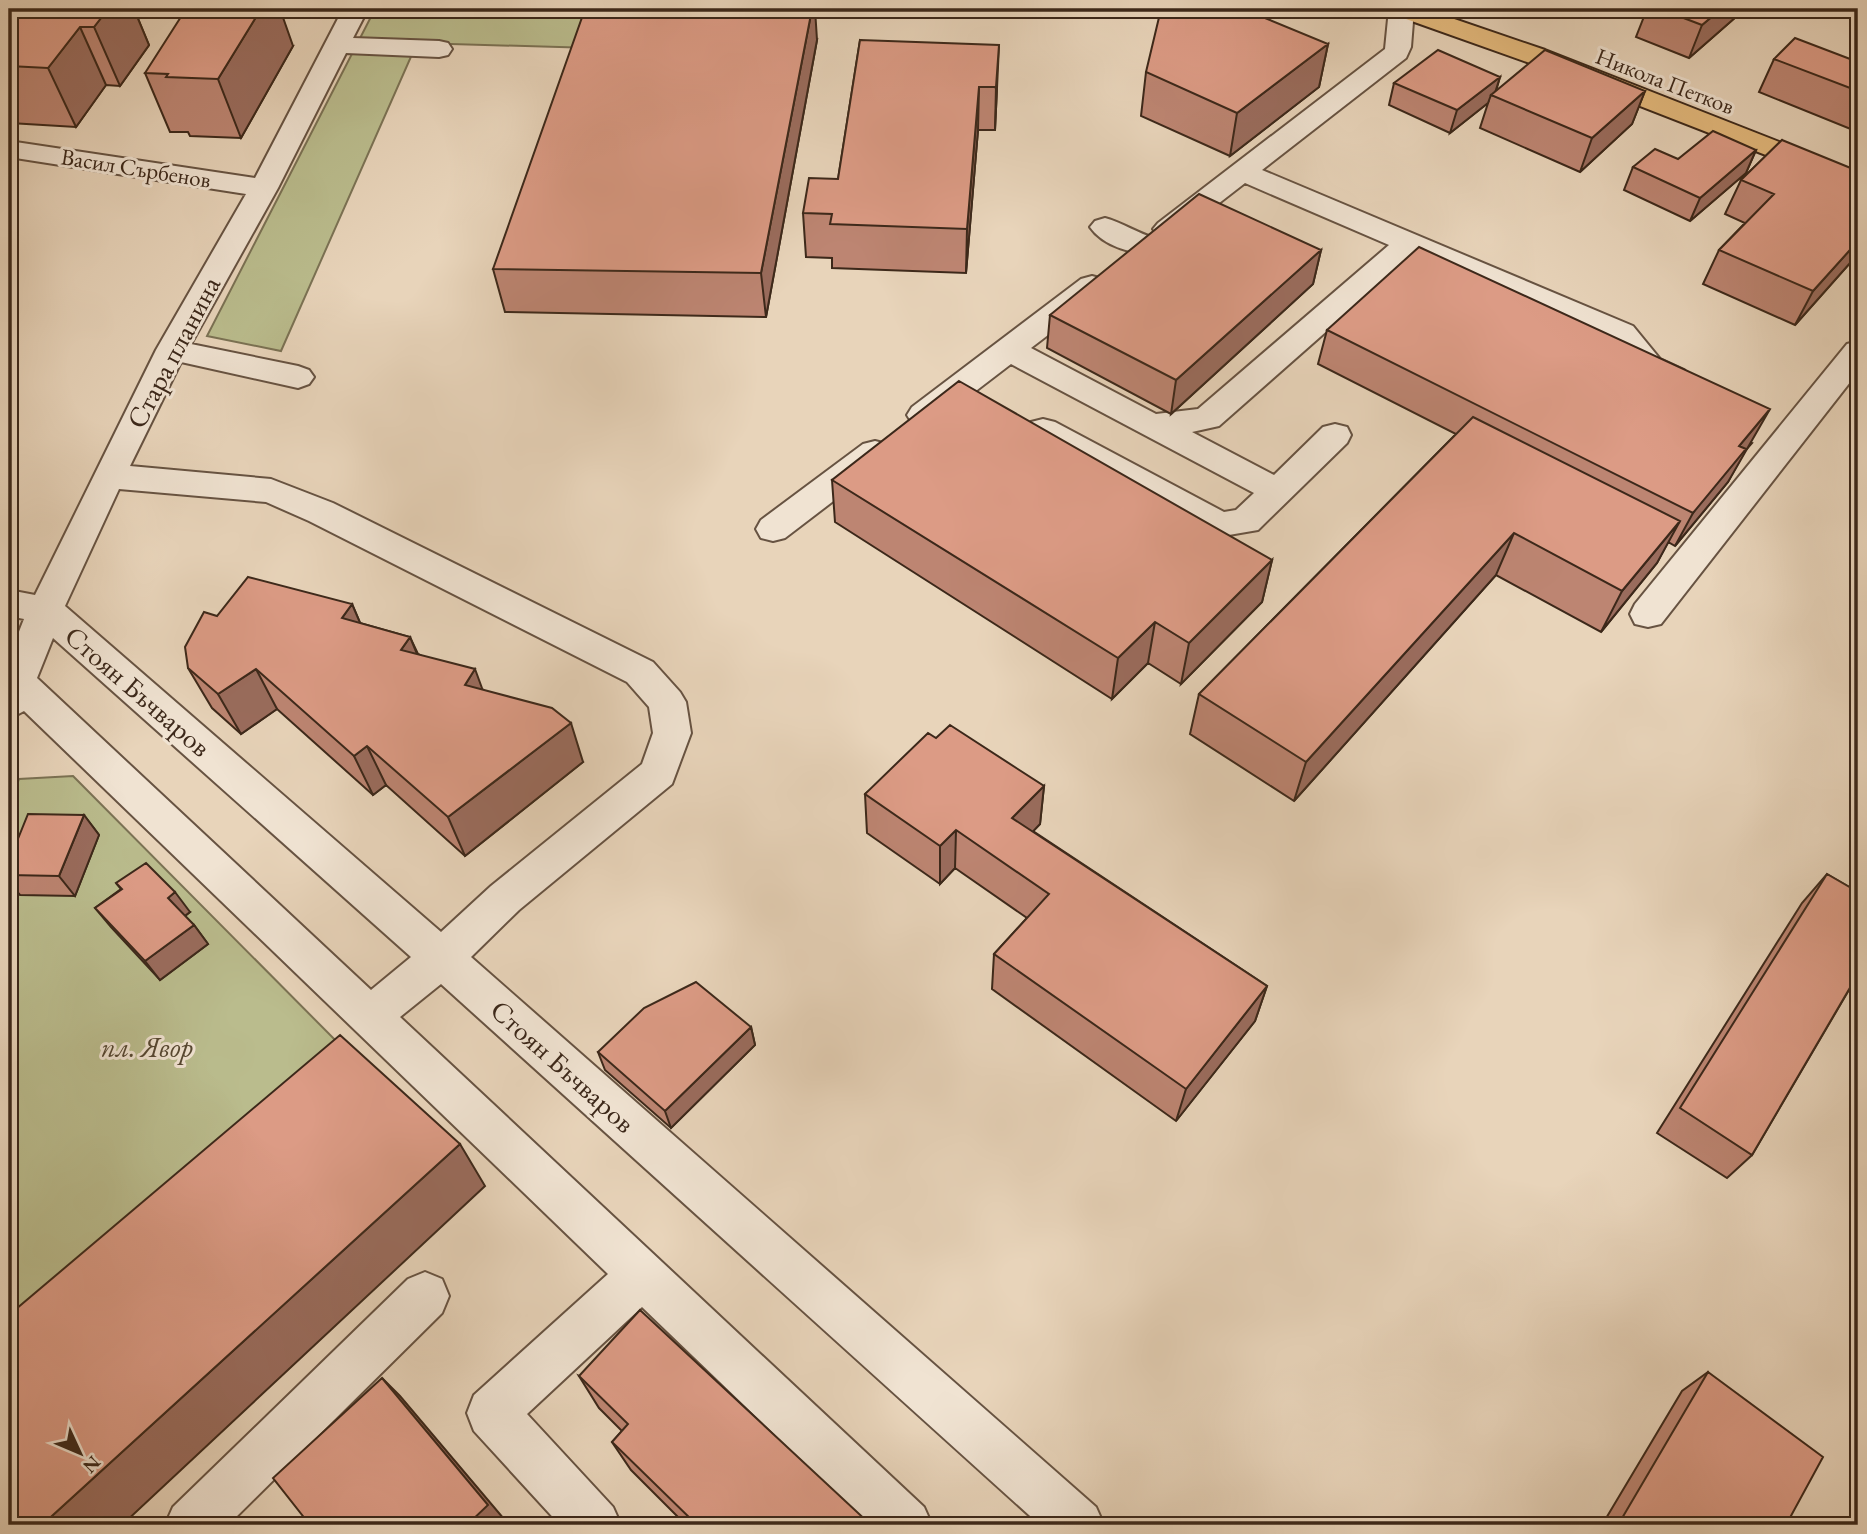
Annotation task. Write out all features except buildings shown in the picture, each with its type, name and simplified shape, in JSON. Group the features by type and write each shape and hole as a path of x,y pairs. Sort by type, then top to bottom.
{"main road":[{"name":"Никола Петков","path":"1401,9 1536,56 1858,183"},
{"name":"Никола Петков","path":"1470,9 1558,39 1808,136"}],"street":[{"name":"Стара планина","path":"13,693 27,607 108,476 172,350 264,188 355,9"},
{"path":"773,529 974,392 1009,350 1243,172 1336,86 1397,52 1400,42 1397,25 1401,9"},
{"path":"338,45 439,49"},
{"name":"Васил Сърбенов","path":"9,149 264,188"},
{"path":"1243,172 1622,333 1649,366 1695,387"},
{"path":"1105,227 1128,241 1147,245"},
{"path":"1152,425 1174,425 1209,418 1410,243"},
{"path":"172,350 298,377"},
{"path":"1009,350 1277,491"},
{"path":"1648,614 1858,351"},
{"path":"1022,418 1202,517 1223,524 1246,521 1335,435"},
{"path":"108,476 271,491 321,512 640,673 667,702 672,733 657,773 505,898 442,958 371,1015"},
{"name":"Стоян Бъчваров","path":"27,607 442,958 1078,1525"},
{"path":"13,693 371,1015 905,1525"},
{"path":"596,1525 492,1413 642,1274"},
{"path":"191,1525 425,1296"}],"green space":[{"path":"375,9 671,9 593,48 417,43 281,351 207,336"},
{"name":"пл. Явор","path":"73,776 355,1060 26,1324 9,1305 9,807 19,779"}]}
